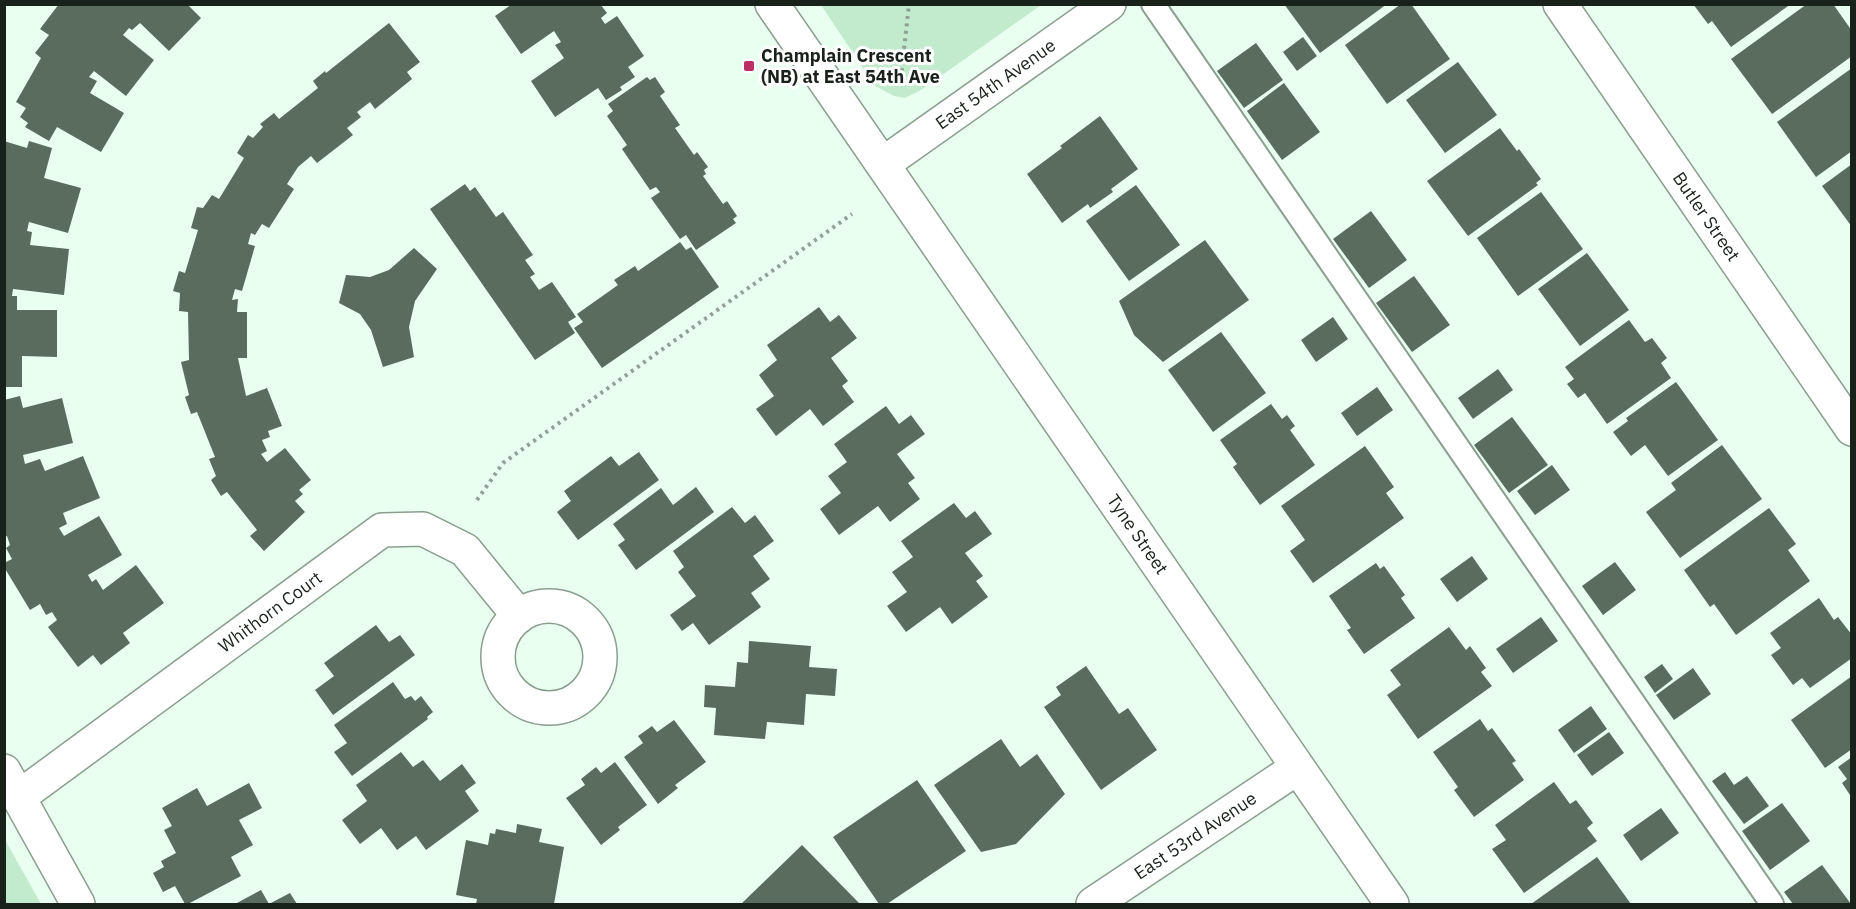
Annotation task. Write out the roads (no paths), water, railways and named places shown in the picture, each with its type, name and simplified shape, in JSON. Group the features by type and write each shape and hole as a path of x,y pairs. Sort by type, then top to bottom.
{"street":[{"name":"Tyne Street","path":"772,4 1392,904"},
{"name":"East 54th Avenue","path":"883,164 1109,4"},
{"name":"Butler Street","path":"1560,4 1851,429"},
{"name":"Whithorn Court","path":"12,784 382,530 423,530 465,550 519,616"},
{"name":"East 53rd Avenue","path":"1093,904 1297,768"},
{"path":"12,784 78,904"}],"lane":[{"path":"1153,4 1772,904"}],"place":[{"name":"Champlain Crescent (NB) at East 54th Ave","path":"749,66"}]}
